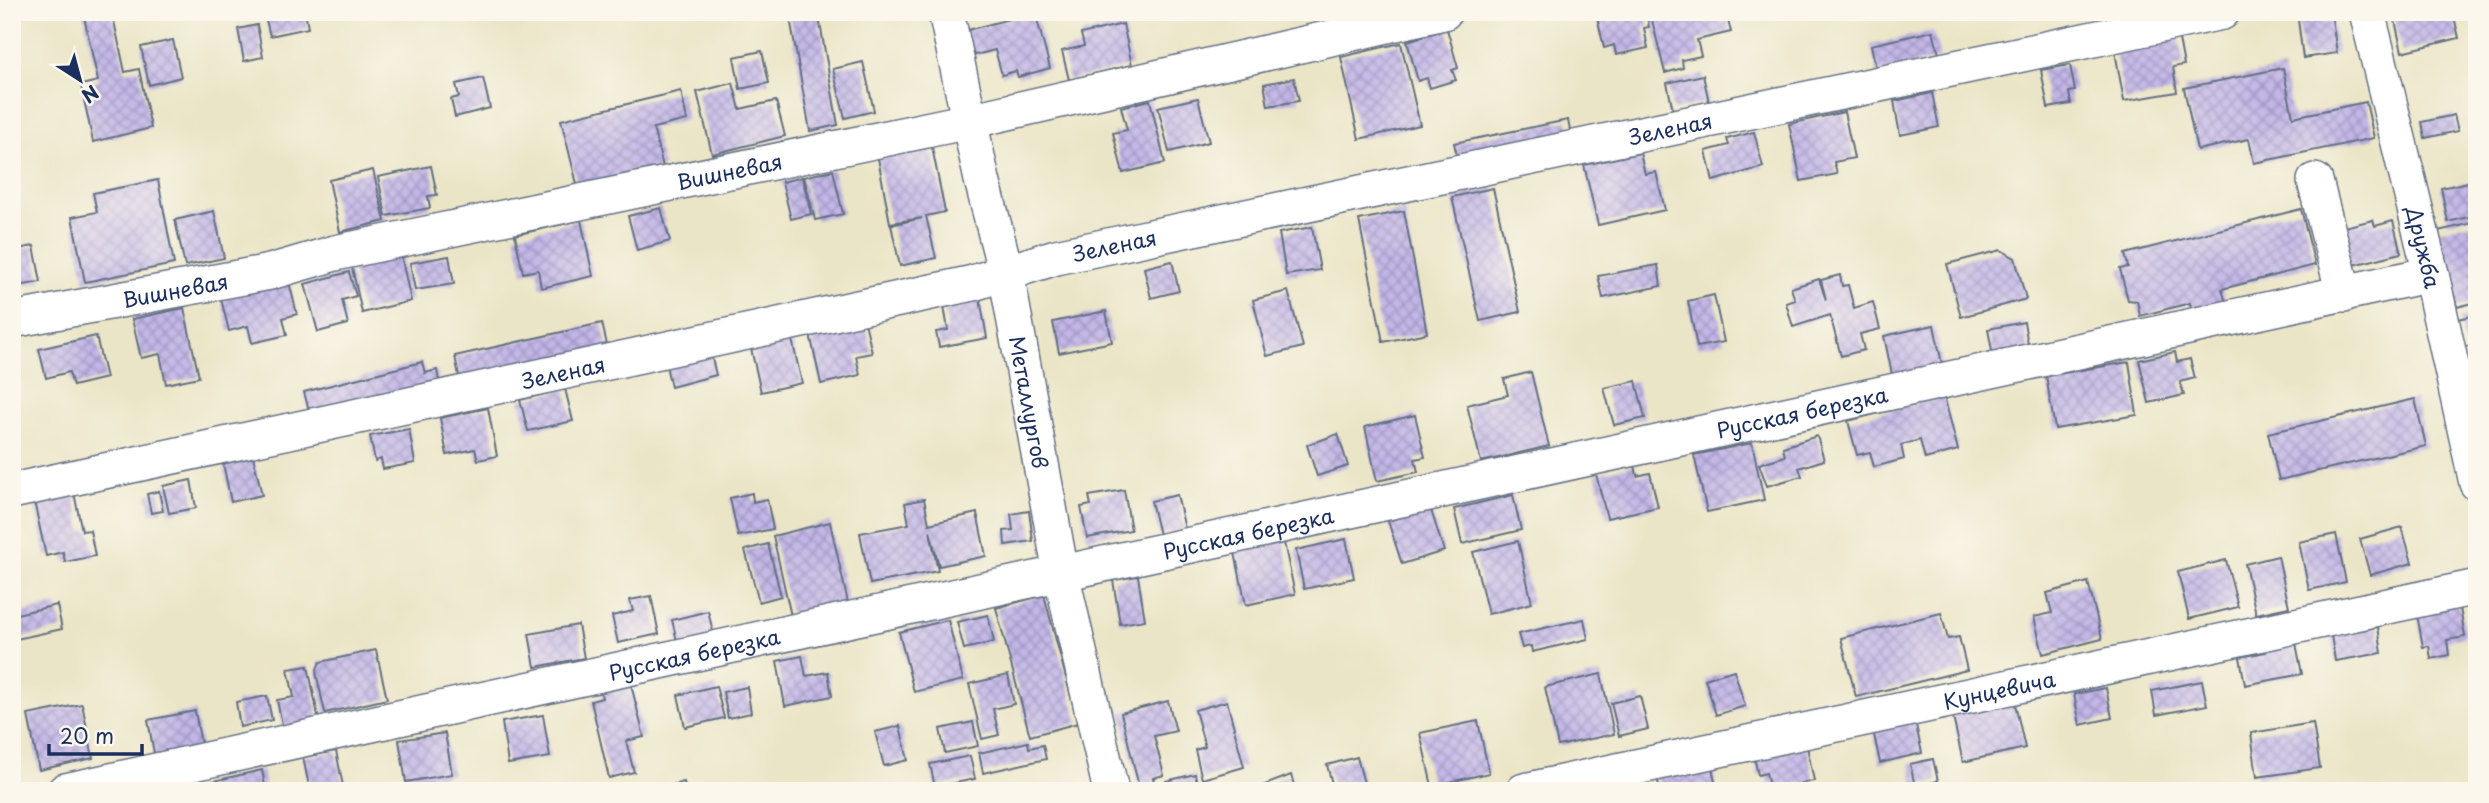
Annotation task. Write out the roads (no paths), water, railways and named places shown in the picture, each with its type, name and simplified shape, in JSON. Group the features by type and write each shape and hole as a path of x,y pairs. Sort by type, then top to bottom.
{"street":[{"name":"Металлургов","path":"946,12 1006,273 1061,573 1111,791"},
{"name":"Вишневая","path":"12,320 270,272 334,253 969,121 1444,12"},
{"name":"Зеленая","path":"12,491 891,301 1006,273 1056,257 2222,12"},
{"name":"Дружба","path":"2367,12 2431,274 2477,483"},
{"path":"2315,181 2344,294"},
{"name":"Русская березка","path":"65,791 2431,274"},
{"name":"Кунцевича","path":"1524,791 2477,587"}]}
